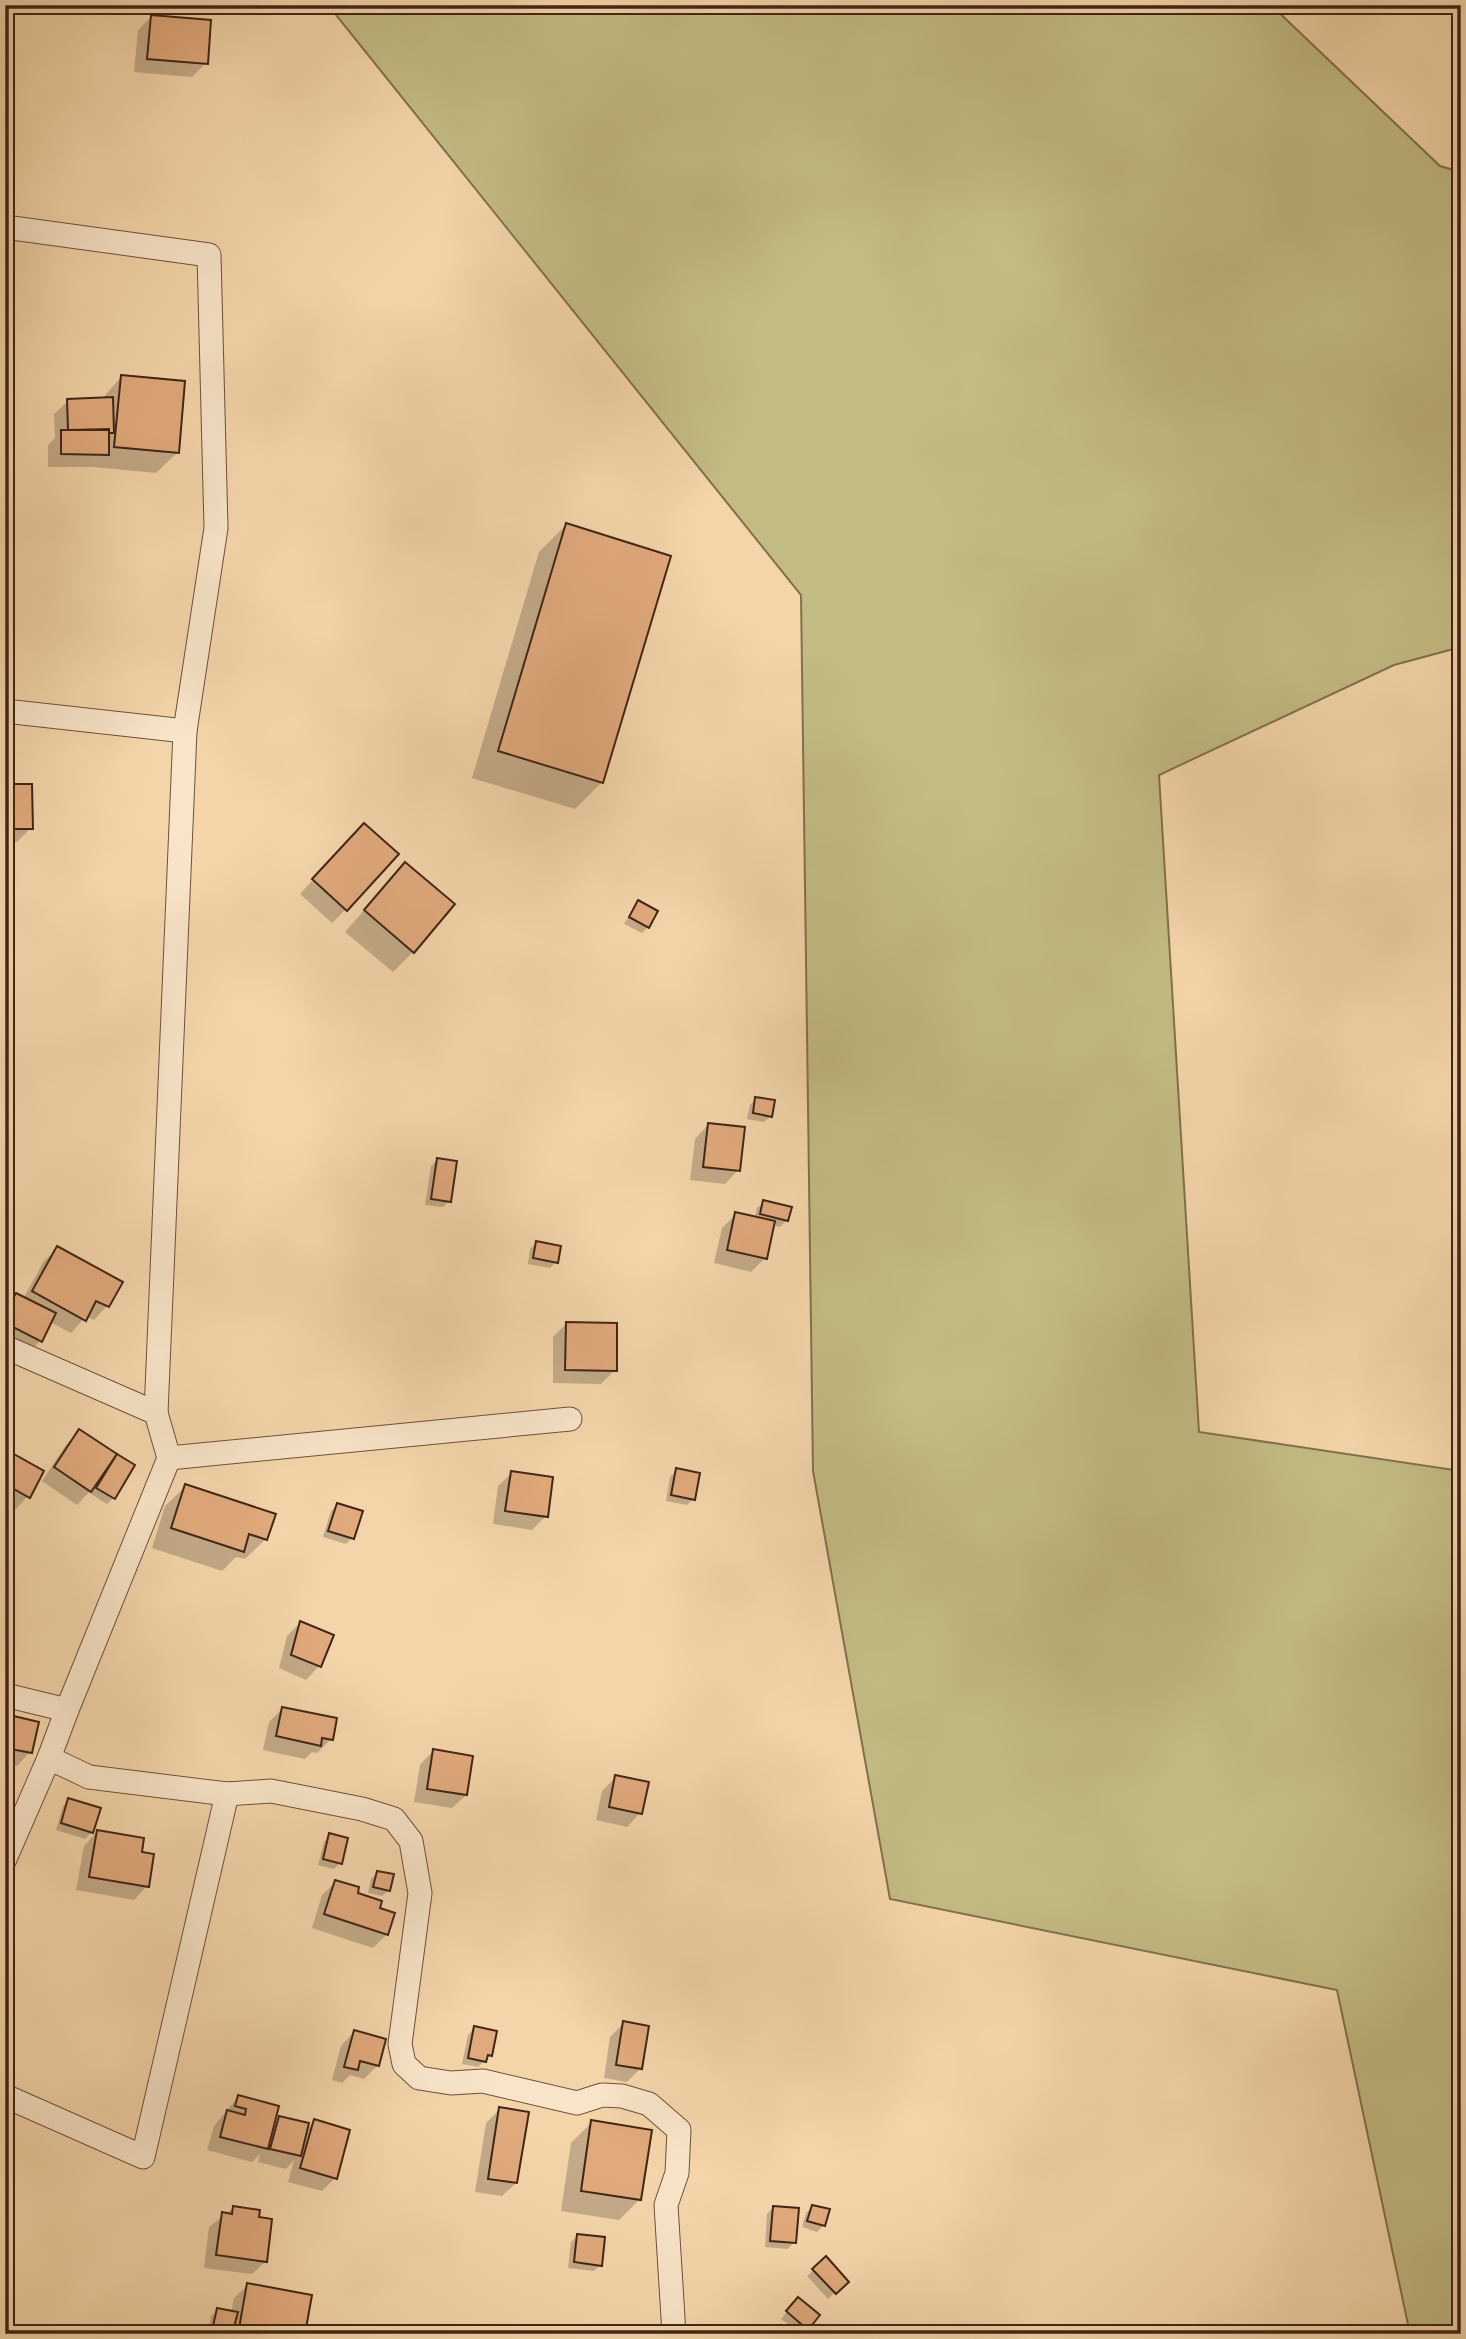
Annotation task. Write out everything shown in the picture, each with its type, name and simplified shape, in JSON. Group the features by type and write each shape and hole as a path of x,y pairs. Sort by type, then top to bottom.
{"street":[{"path":"5,227 209,255 216,528 185,730 156,1413 169,1458 49,1758 5,1859"},
{"path":"5,712 185,730"},
{"path":"5,1347 156,1413"},
{"path":"169,1458 569,1419"},
{"path":"5,1695 67,1710"},
{"path":"49,1758 89,1777 227,1794 271,1791 362,1809 394,1819 411,1841 420,1893 400,2044 404,2064 419,2078 451,2083 484,2081 578,2102 602,2095 622,2096 649,2104 679,2130 677,2173 666,2205 674,2334"},
{"path":"5,2096 143,2157 227,1794"}],"shaded area":[{"path":"328,5 1271,5 1440,166 1461,172 1461,647 1394,665 1159,775 1199,1432 1461,1471 1461,2334 1410,2334 1337,1990 890,1899 813,1471 801,595"}],"building":[{"path":"151,15 211,20 208,64 147,59"},
{"path":"121,375 185,381 179,453 114,447"},
{"path":"113,397 114,433 109,433 109,429 68,430 67,399"},
{"path":"61,430 109,430 109,455 61,454"},
{"path":"566,523 671,556 603,783 498,751"},
{"path":"5,784 32,784 33,829 5,829"},
{"path":"364,823 399,854 347,911 312,879"},
{"path":"405,862 455,904 414,953 364,910"},
{"path":"638,900 658,911 649,928 629,917"},
{"path":"755,1097 775,1100 772,1117 753,1113"},
{"path":"708,1123 745,1127 740,1171 703,1167"},
{"path":"437,1158 457,1161 451,1202 431,1199"},
{"path":"763,1200 792,1207 788,1221 760,1214"},
{"path":"735,1212 775,1221 767,1259 727,1250"},
{"path":"536,1241 561,1246 558,1263 533,1258"},
{"path":"57,1246 123,1282 109,1307 96,1301 86,1321 32,1291"},
{"path":"16,1293 56,1313 42,1342 5,1323 5,1313"},
{"path":"566,1322 617,1323 617,1371 565,1370"},
{"path":"79,1429 117,1454 91,1492 54,1467"},
{"path":"5,1449 44,1471 30,1498 5,1484"},
{"path":"117,1454 135,1465 115,1499 96,1488"},
{"path":"676,1468 700,1473 695,1500 671,1495"},
{"path":"511,1471 553,1477 548,1517 505,1511"},
{"path":"185,1484 276,1514 267,1540 249,1534 244,1552 171,1528"},
{"path":"337,1503 363,1511 354,1539 328,1531"},
{"path":"300,1621 334,1635 321,1667 291,1655"},
{"path":"282,1707 337,1718 333,1740 322,1738 321,1746 276,1736"},
{"path":"5,1714 39,1722 32,1753 5,1748"},
{"path":"433,1749 473,1756 467,1795 427,1789"},
{"path":"615,1775 649,1782 642,1814 609,1807"},
{"path":"68,1798 101,1808 93,1833 61,1823"},
{"path":"97,1830 144,1838 142,1852 154,1854 149,1887 89,1877"},
{"path":"329,1833 348,1838 342,1864 323,1859"},
{"path":"377,1871 394,1874 390,1891 373,1887"},
{"path":"335,1880 359,1887 358,1893 382,1901 380,1908 395,1913 388,1935 324,1914"},
{"path":"623,2021 649,2026 642,2069 616,2065"},
{"path":"474,2026 497,2031 492,2056 488,2055 486,2062 468,2058"},
{"path":"354,2030 386,2039 379,2066 360,2061 358,2070 344,2067"},
{"path":"238,2095 279,2106 268,2149 220,2137 227,2110 245,2115 246,2109 235,2106"},
{"path":"499,2107 529,2112 517,2183 488,2179"},
{"path":"279,2116 309,2123 301,2156 270,2149"},
{"path":"314,2119 350,2130 337,2179 300,2168"},
{"path":"591,2120 652,2130 641,2200 581,2191"},
{"path":"812,2205 830,2209 825,2226 807,2221"},
{"path":"233,2206 260,2210 259,2217 272,2219 267,2262 216,2255 222,2212 232,2214"},
{"path":"773,2206 799,2208 796,2243 770,2241"},
{"path":"577,2234 605,2237 602,2266 574,2262"},
{"path":"826,2256 849,2282 836,2294 812,2269"},
{"path":"247,2283 312,2295 305,2334 238,2334"},
{"path":"798,2297 820,2315 808,2330 786,2311"},
{"path":"217,2308 238,2312 233,2331 213,2326"}]}
